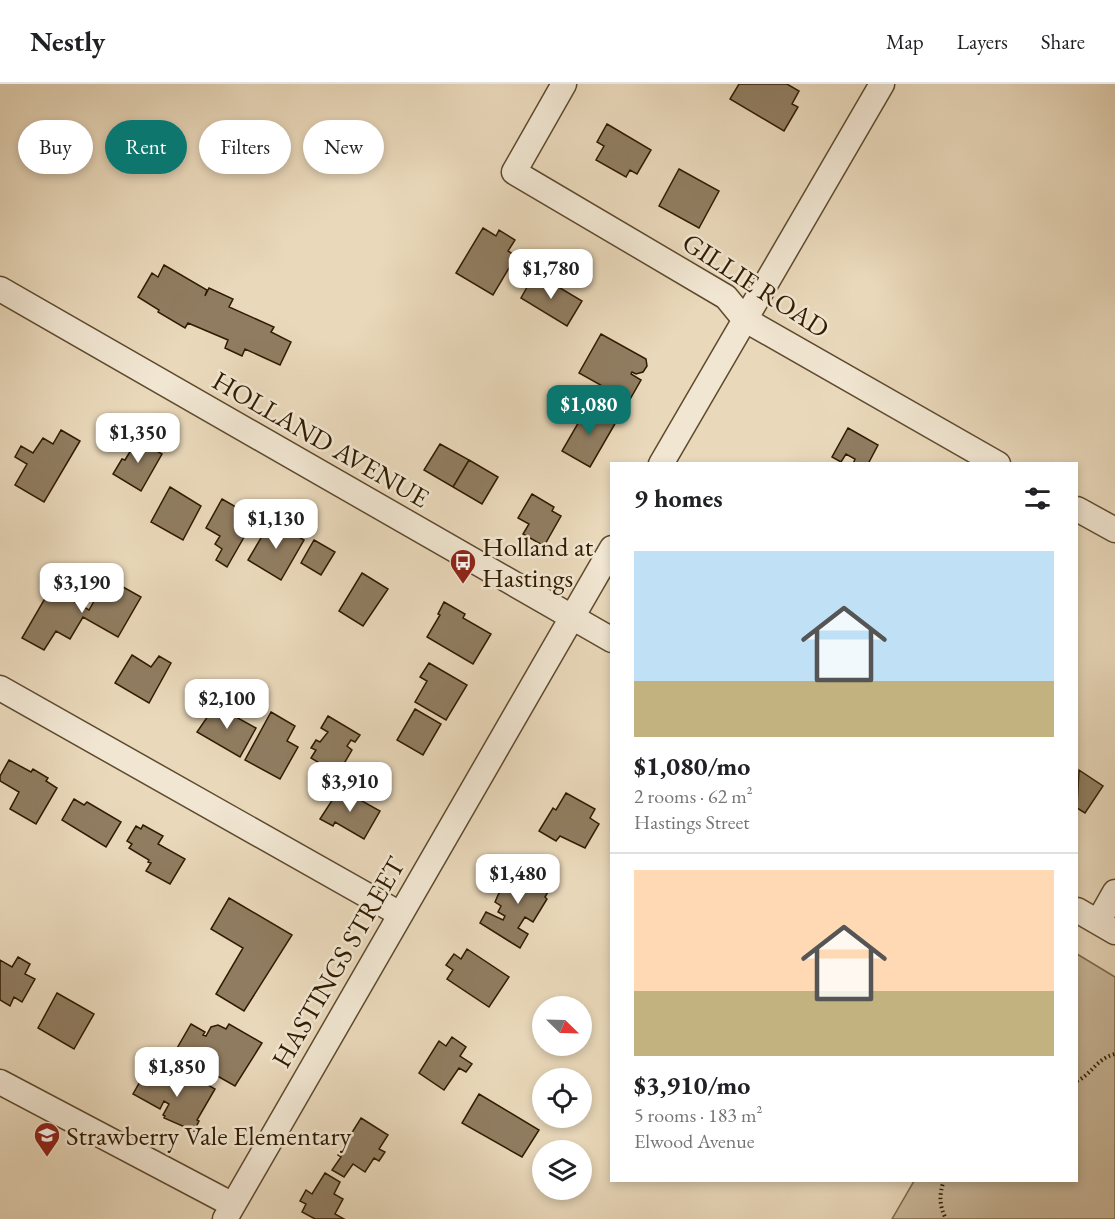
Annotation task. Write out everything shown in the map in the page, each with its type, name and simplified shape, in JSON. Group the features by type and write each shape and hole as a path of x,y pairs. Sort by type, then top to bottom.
{"street":[{"name":"GILLIE ROAD","path":"564,84 514,172 726,297 744,319 994,462"},
{"path":"662,462 882,84"},
{"name":"HOLLAND AVENUE","path":"0,289 610,639"},
{"path":"1078,509 1115,530"},
{"name":"HASTINGS STREET","path":"229,1212 610,552"},
{"path":"0,688 400,914"},
{"path":"1078,911 1106,927 1115,892"},
{"path":"0,1082 229,1212"}],"path":[{"path":"1078,1080 1106,1056 1115,1054"},
{"path":"943,1182 940,1193 941,1208 946,1219"}],"shaded area":[{"path":"1078,955 1115,977 1115,1219 892,1219 913,1182 1078,1182"}],"building":[{"path":"739,84 787,84 799,91 792,104 798,107 784,131 730,99"},
{"path":"607,124 651,150 637,174 630,170 626,177 596,160 604,146 597,142"},
{"path":"679,169 719,191 699,228 659,206"},
{"path":"483,228 496,236 499,230 515,240 508,251 516,256 493,295 456,273"},
{"path":"164,265 207,290 205,296 209,288 233,299 229,307 274,327 271,332 291,342 280,365 245,349 242,356 225,348 228,340 188,323 185,328 138,297 152,273 158,277"},
{"path":"535,273 582,301 567,326 521,298"},
{"path":"601,334 646,359 647,366 643,372 636,374 632,372 631,374 641,380 629,401 579,373"},
{"path":"588,406 616,422 590,467 562,451"},
{"path":"848,428 878,445 869,462 854,462 855,459 846,454 841,462 832,457"},
{"path":"61,430 80,441 44,502 15,485 27,464 15,457 21,446 33,453 43,438 53,444"},
{"path":"140,435 151,441 148,446 162,454 141,491 113,474 122,459 125,460"},
{"path":"440,444 469,460 453,487 424,470"},
{"path":"469,460 498,477 482,504 453,487"},
{"path":"170,487 201,506 183,540 151,522"},
{"path":"532,494 554,507 552,511 561,516 544,546 523,534 529,524 518,518"},
{"path":"222,499 255,518 227,567 216,560 222,549 215,544 220,536 206,528"},
{"path":"271,521 304,540 281,580 248,560"},
{"path":"314,540 335,552 321,575 301,563"},
{"path":"362,573 388,589 363,626 339,611"},
{"path":"107,578 141,597 118,637 83,617 70,639 56,631 44,650 22,638 51,588 89,610"},
{"path":"444,602 465,614 463,618 491,634 473,664 427,637 440,615 438,614"},
{"path":"132,655 151,667 159,656 171,663 149,703 115,683"},
{"path":"429,663 467,685 446,720 415,702 427,681 420,677"},
{"path":"217,703 228,710 227,712 256,728 240,757 197,732"},
{"path":"415,709 441,724 423,755 397,740"},
{"path":"271,712 295,726 287,741 298,747 280,779 245,760"},
{"path":"328,716 360,735 355,742 351,740 347,746 352,750 338,774 311,758 316,750 311,748 316,740 320,742 328,732 321,728"},
{"path":"9,760 31,772 33,769 48,778 46,781 57,788 36,824 10,809 19,792 0,781 0,776"},
{"path":"1079,770 1103,786 1085,813 1078,809"},
{"path":"342,785 355,792 353,796 380,811 364,839 335,822 333,826 320,819"},
{"path":"566,793 595,809 590,818 599,824 585,848 560,836 556,841 539,831 553,808 556,810"},
{"path":"74,799 84,805 87,802 121,822 106,847 62,820"},
{"path":"143,825 163,836 158,844 185,859 170,884 146,871 151,863 148,862 149,860 129,848 132,844 127,841 136,826 141,829"},
{"path":"523,868 526,870 532,868 540,872 541,879 552,885 545,897 547,899 533,922 525,917 518,928 528,934 520,948 480,923 486,912 503,920 505,916 498,912 501,906 495,902 510,875 517,879"},
{"path":"229,898 292,935 244,1011 216,994 243,948 211,929"},
{"path":"467,949 509,977 489,1007 447,979 453,970 446,965 454,954 461,959"},
{"path":"18,957 30,964 25,974 35,979 22,1002 14,997 10,1006 0,1000 0,960 12,967"},
{"path":"57,993 94,1014 74,1049 38,1028"},
{"path":"191,1024 205,1032 203,1035 206,1036 211,1027 218,1025 226,1029 229,1024 262,1043 235,1086 203,1068 209,1059 200,1054 196,1062 176,1050"},
{"path":"452,1037 466,1047 460,1056 472,1064 466,1072 459,1068 444,1090 419,1073 439,1041 446,1046"},
{"path":"146,1071 177,1089 187,1073 215,1089 197,1120 199,1121 194,1131 164,1118 163,1115 169,1104 164,1101 160,1109 133,1094"},
{"path":"479,1094 532,1126 532,1128 539,1130 522,1157 462,1123"},
{"path":"361,1118 388,1135 379,1149 385,1152 379,1161 374,1158 365,1172 353,1164 344,1177 332,1170 341,1157 338,1155"},
{"path":"325,1173 340,1182 334,1194 343,1199 335,1214 344,1219 315,1219 302,1212 306,1204 300,1201 306,1190 312,1194"}],"place":[{"name":"Holland at Hastings","path":"463,585"},
{"name":"Strawberry Vale Elementary","path":"47,1158"}]}
